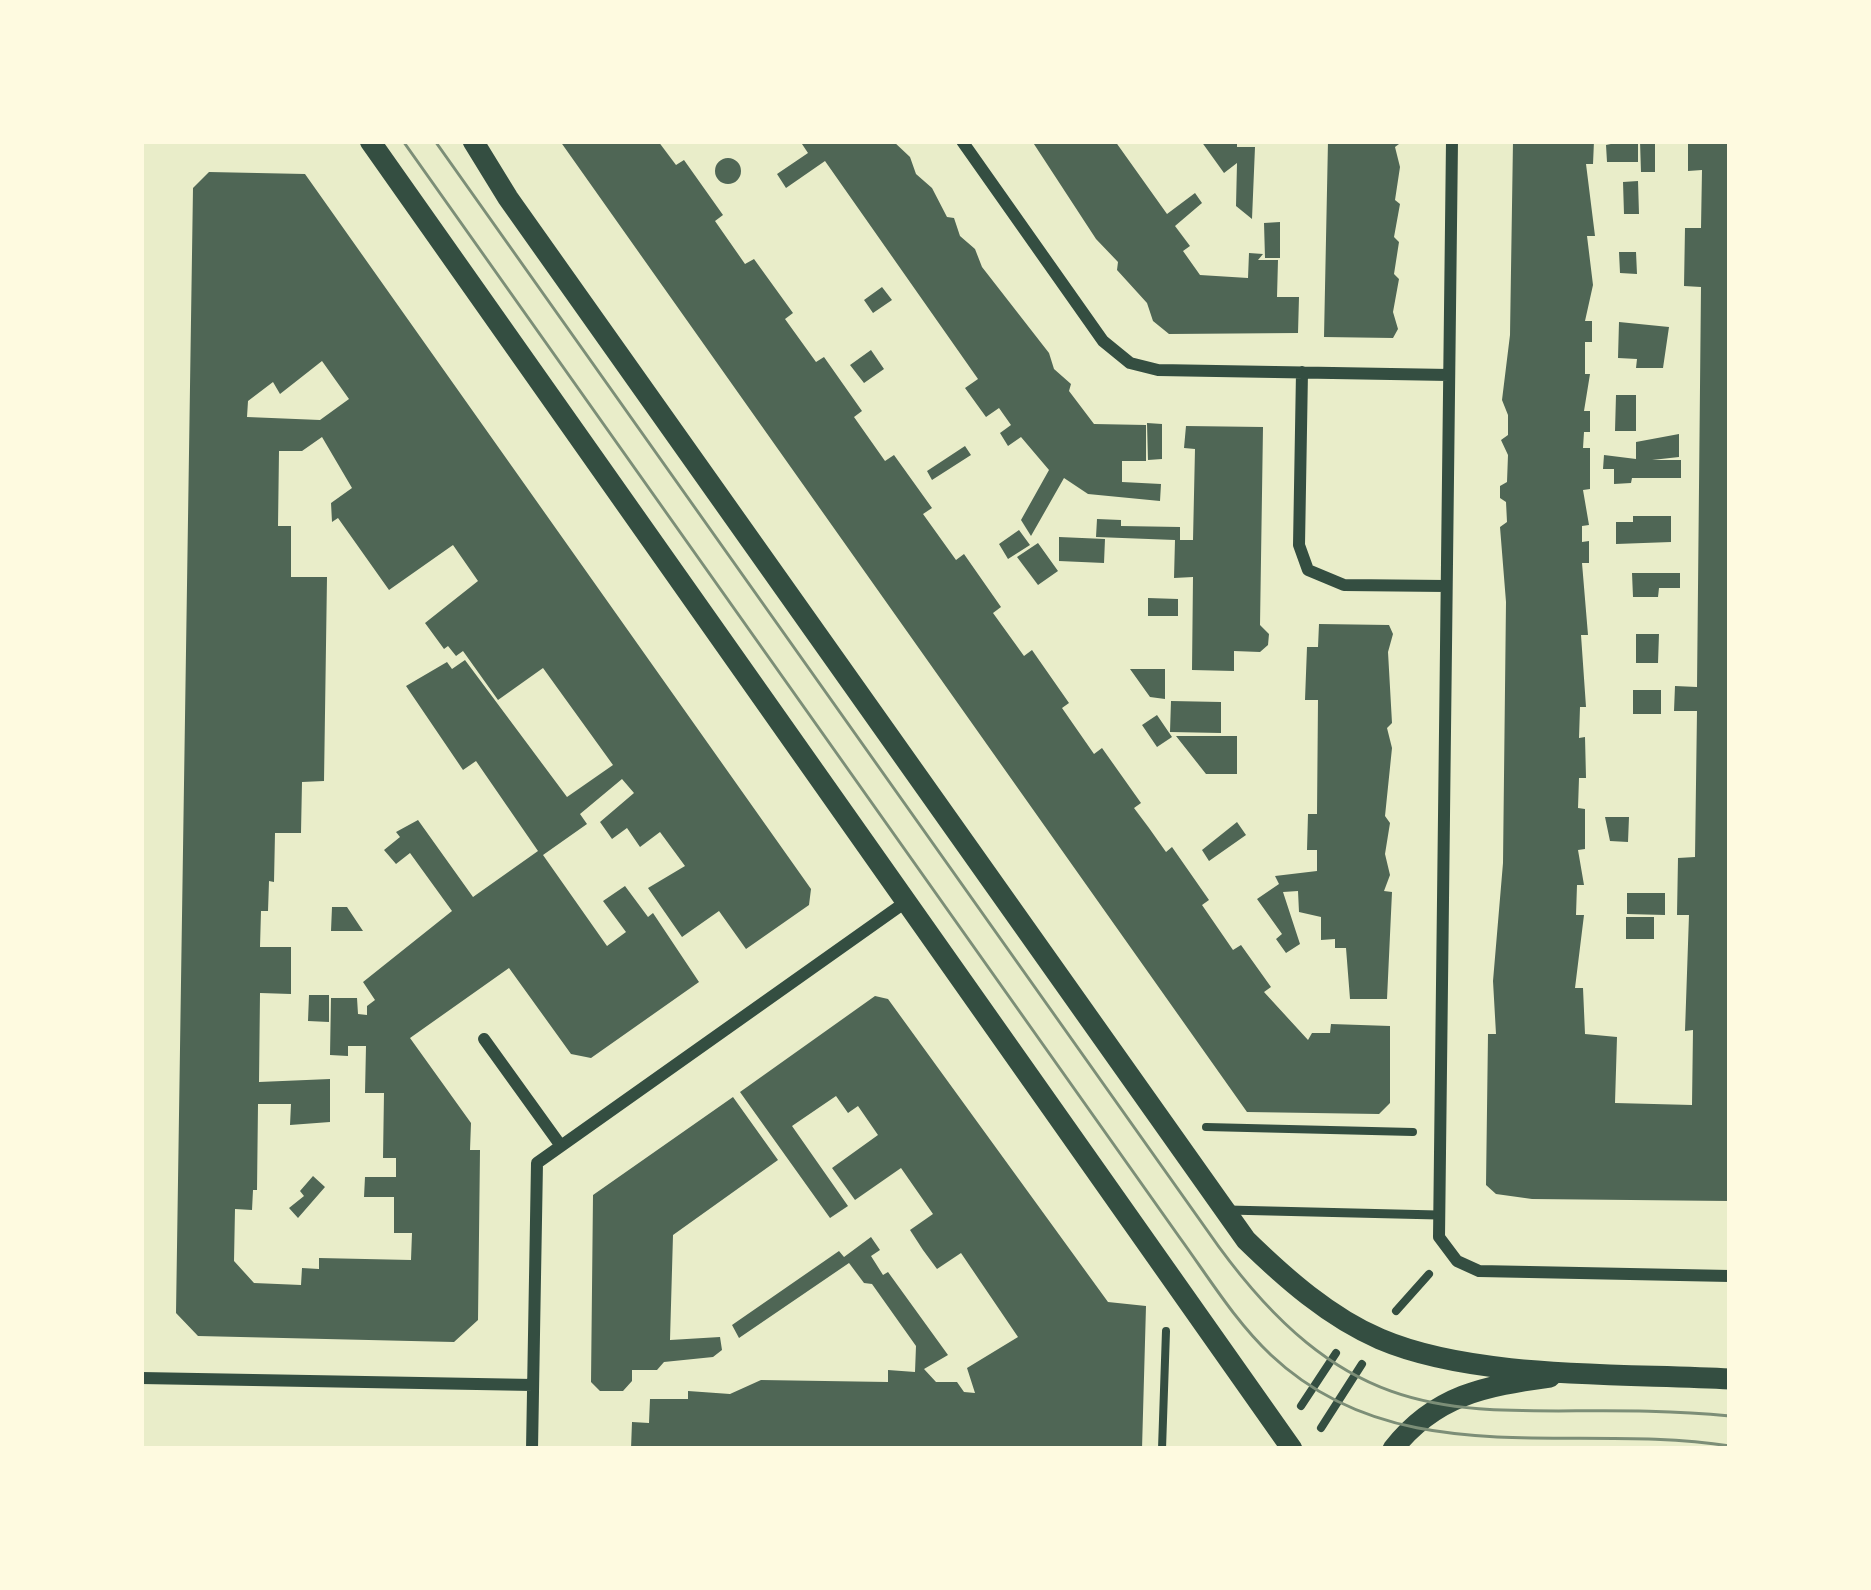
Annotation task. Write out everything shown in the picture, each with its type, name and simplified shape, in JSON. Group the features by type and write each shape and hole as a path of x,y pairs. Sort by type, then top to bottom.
{"street":[{"path":"370,141 1144,1236 1296,1441"},
{"path":"473,141 1223,1210 1275,1268 1378,1338 1436,1355 1580,1373 1730,1379"},
{"path":"962,141 1103,340 1123,358 1158,370 1449,375"},
{"path":"1452,141 1438,1215 1442,1244 1457,1261 1491,1273 1730,1276"},
{"path":"1302,372 1299,545 1309,570 1344,585 1446,586"},
{"path":"532,1449 537,1163 908,900"},
{"path":"484,1040 561,1146"},
{"path":"1393,1449 1428,1413 1469,1391 1580,1373"},
{"path":"141,1378 533,1385"}],"lane":[{"path":"1223,1210 1438,1215"}],"path":[{"path":"1164,1126 1439,1132"},
{"path":"1296,1441 1424,1277 1457,1261"},
{"path":"1162,1449 1168,1269"},
{"path":"1296,1441 1354,1325"}],"building":[{"path":"560,141 658,141 676,165 684,160 723,215 715,221 745,264 754,259 793,313 785,319 816,362 824,357 862,411 854,417 885,461 894,455 932,508 923,514 956,560 964,554 1001,607 993,613 1024,656 1032,650 1069,703 1062,708 1094,754 1102,748 1141,803 1134,808 1166,852 1172,847 1209,900 1202,905 1233,950 1241,945 1271,987 1264,992 1308,1040 1312,1033 1330,1033 1331,1024 1390,1026 1390,1103 1379,1114 1247,1112"},
{"path":"800,141 893,141 910,157 916,174 932,188 947,217 954,218 960,236 975,249 982,267 1049,353 1054,369 1071,384 1069,391 1094,424 1146,425 1146,461 1122,461 1122,482 1161,484 1160,501 1088,494 1064,478 1031,536 1021,520 1049,470 1021,437 1008,446 1000,433 1011,425 999,408 986,417 965,388 978,379 825,161 786,188 777,174 808,153"},
{"path":"1032,141 1115,141 1167,214 1195,193 1202,203 1175,226 1190,246 1183,251 1200,275 1248,278 1249,253 1263,254 1258,260 1278,260 1277,297 1299,297 1298,333 1169,334 1153,321 1147,303 1117,270 1118,262 1096,239"},
{"path":"1201,141 1237,141 1237,147 1255,147 1252,219 1236,206 1237,163 1224,173"},
{"path":"1328,141 1403,141 1395,147 1400,167 1395,200 1400,204 1394,237 1399,242 1393,312 1398,329 1393,338 1324,337"},
{"path":"1513,141 1594,141 1593,164 1586,164 1595,236 1587,236 1593,285 1585,321 1592,321 1592,342 1585,342 1585,374 1590,374 1584,411 1590,411 1590,432 1584,432 1583,448 1590,448 1590,489 1583,490 1589,525 1582,526 1582,542 1589,541 1589,563 1582,563 1588,635 1581,635 1586,707 1580,707 1579,738 1585,737 1586,778 1579,778 1578,808 1585,809 1585,849 1578,850 1584,885 1577,885 1576,915 1584,915 1575,988 1583,988 1585,1034 1617,1037 1615,1103 1692,1105 1693,1030 1685,1031 1689,915 1677,915 1678,858 1695,857 1697,711 1674,711 1675,686 1697,687 1701,287 1684,286 1685,228 1701,228 1702,170 1688,171 1688,141 1730,141 1730,1201 1532,1199 1496,1194 1486,1185 1488,1034 1496,1034 1493,981 1503,863 1506,602 1500,527 1507,522 1500,486 1507,482 1508,455 1501,440 1508,435 1502,400 1510,335"},
{"path":"1638,141 1638,162 1607,162 1606,145"},
{"path":"1640,141 1655,141 1655,172 1641,172"},
{"path":"728,158 741,171 728,184 715,171"},
{"path":"209,172 305,174 811,889 809,905 746,949 719,911 682,937 648,888 685,866 660,832 640,847 627,828 612,839 600,822 634,793 622,779 580,814 587,824 543,855 607,946 626,932 603,901 625,886 648,917 653,913 699,982 591,1058 571,1054 509,968 410,1038 471,1123 470,1150 480,1150 478,1320 454,1342 198,1336 176,1313 193,188","holes":["322,361 349,399 320,420 247,417 248,401 273,382 280,394","322,437 352,488 331,503 332,522 338,518 389,590 453,545 478,581 425,623 444,649 448,646 456,656 463,651 498,700 543,668 613,765 567,797 465,660 452,669 447,662 406,686 463,770 476,761 538,851 473,897 418,820 396,832 400,837 384,850 396,864 410,853 452,911 363,982 375,1000 367,1006 367,1015 358,1014 357,998 331,998 330,1055 348,1056 348,1046 366,1046 365,1093 384,1093 383,1158 396,1158 396,1177 365,1177 364,1197 394,1197 394,1233 412,1233 411,1260 319,1258 319,1269 302,1268 301,1285 254,1283 234,1261 235,1209 252,1210 253,1190 257,1190 258,1104 291,1104 290,1125 330,1122 330,1079 259,1082 260,993 291,994 291,947 260,947 261,911 268,911 269,881 274,882 275,833 301,833 302,782 324,781 327,577 291,577 291,526 278,526 279,451 302,451"]},
{"path":"1638,181 1639,214 1624,214 1623,182"},
{"path":"1280,222 1280,258 1265,258 1264,223"},
{"path":"1619,252 1636,252 1637,274 1620,273"},
{"path":"882,287 892,300 873,313 864,300"},
{"path":"1619,322 1669,327 1663,368 1636,368 1637,359 1618,358"},
{"path":"871,350 884,369 864,383 850,365"},
{"path":"1616,395 1636,395 1636,431 1615,431"},
{"path":"1147,423 1162,424 1162,459 1148,460"},
{"path":"1186,426 1263,427 1260,625 1269,634 1268,645 1260,652 1234,651 1234,671 1192,670 1193,577 1174,578 1175,540 1096,537 1097,519 1121,520 1121,526 1180,527 1180,540 1193,540 1195,449 1184,448"},
{"path":"1679,434 1679,457 1652,460 1681,460 1681,478 1632,478 1631,483 1614,484 1614,469 1603,469 1604,455 1636,459 1636,442"},
{"path":"965,446 971,455 932,480 927,471"},
{"path":"1633,516 1671,516 1671,542 1616,544 1616,522 1633,522"},
{"path":"1019,530 1030,545 1008,559 999,544"},
{"path":"1059,537 1105,539 1104,563 1059,561"},
{"path":"1038,543 1058,571 1038,585 1017,557"},
{"path":"1632,573 1680,573 1680,588 1659,588 1658,597 1633,597"},
{"path":"1148,598 1178,599 1178,616 1148,616"},
{"path":"1319,624 1389,625 1393,634 1388,652 1392,723 1387,728 1392,748 1385,816 1390,823 1385,854 1390,875 1384,891 1392,892 1387,999 1350,999 1346,948 1335,948 1335,939 1321,940 1321,917 1299,912 1298,891 1283,892 1300,944 1286,953 1276,939 1282,934 1257,899 1279,884 1275,876 1317,871 1317,850 1307,850 1308,814 1317,814 1318,700 1305,700 1307,647 1318,647"},
{"path":"1636,634 1659,634 1658,663 1636,663"},
{"path":"1130,669 1165,669 1165,699 1150,697"},
{"path":"1633,690 1661,690 1661,714 1633,714"},
{"path":"1171,701 1221,702 1221,733 1170,732"},
{"path":"1157,715 1172,737 1157,747 1142,725"},
{"path":"1176,736 1237,736 1237,774 1206,774"},
{"path":"1605,817 1629,817 1628,842 1610,841"},
{"path":"1237,822 1246,835 1209,861 1202,850"},
{"path":"1627,893 1665,893 1665,915 1627,914"},
{"path":"332,907 347,907 363,931 331,931"},
{"path":"1626,917 1654,917 1654,939 1626,939"},
{"path":"309,995 329,995 329,1022 308,1021"},
{"path":"875,996 888,999 1108,1302 1146,1306 1142,1449 631,1449 632,1422 649,1423 650,1399 688,1399 688,1391 730,1394 761,1380 888,1382 888,1370 915,1372 916,1346 872,1284 864,1283 849,1263 739,1338 732,1325 839,1251 844,1257 871,1237 880,1250 871,1256 883,1275 888,1272 948,1355 924,1369 936,1382 957,1382 964,1392 975,1393 967,1368 1018,1337 961,1253 937,1269 923,1250 910,1230 933,1214 901,1168 855,1200 832,1168 878,1135 858,1106 848,1113 836,1096 792,1126 848,1206 830,1218 740,1092"},
{"path":"733,1097 778,1160 673,1235 670,1340 720,1337 722,1350 713,1357 664,1362 657,1370 632,1370 632,1381 623,1391 600,1391 591,1382 593,1195"},
{"path":"313,1176 325,1187 298,1218 289,1208 304,1196 300,1191"}],"tram line":[{"path":"403,141 1212,1284 1271,1355 1321,1393 1375,1417 1431,1430 1730,1446"},
{"path":"435,141 1219,1247 1278,1316 1334,1363 1391,1391 1449,1405 1730,1416"}]}
